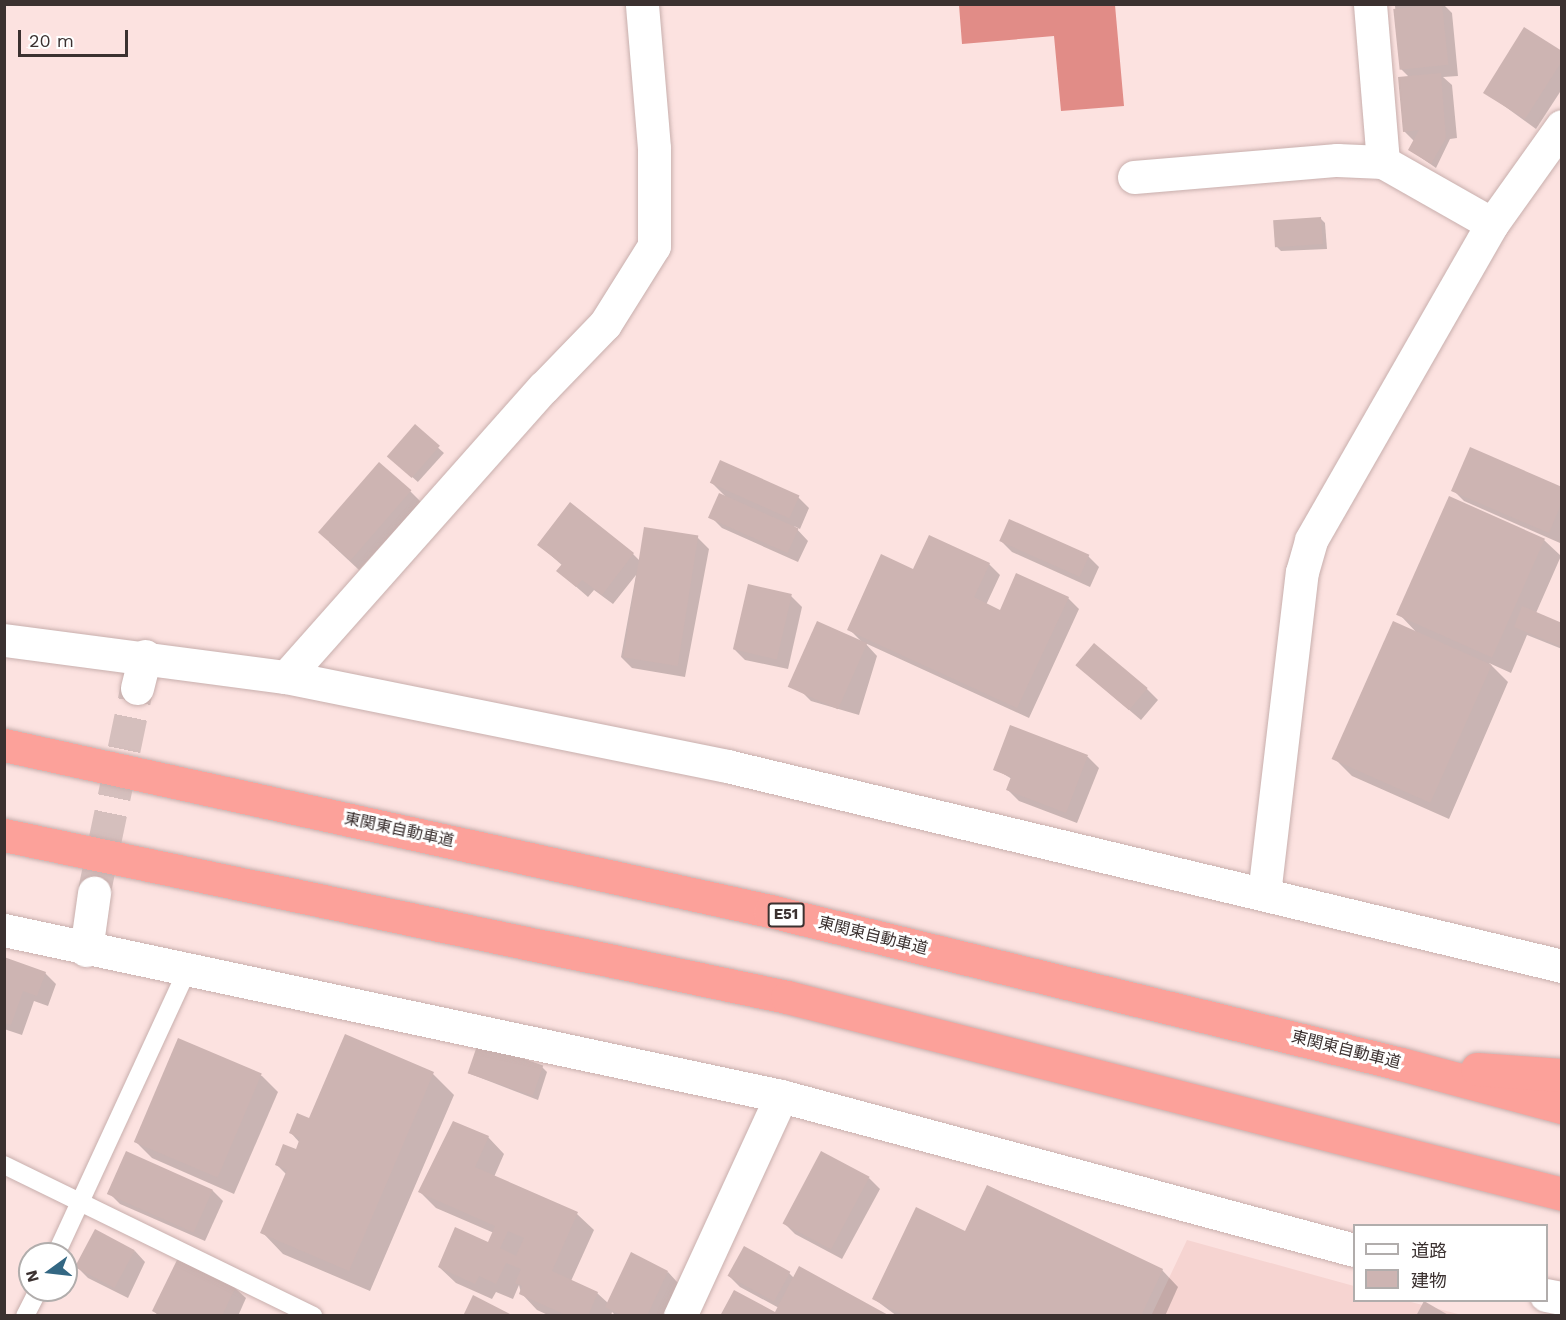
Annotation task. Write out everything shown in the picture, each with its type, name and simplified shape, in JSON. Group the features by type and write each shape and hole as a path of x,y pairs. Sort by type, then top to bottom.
{"highway":[{"name":"東関東自動車道","path":"4,746 770,911 1401,1064 1562,1107"},
{"path":"4,835 787,997 1562,1194"},
{"path":"1401,1064 1562,1075"}],"street":[{"path":"286,677 543,388 605,324 654,246 654,148 642,4"},
{"path":"1370,4 1383,162"},
{"path":"1264,894 1302,572 1311,540 1492,224 1562,126"},
{"path":"1134,177 1337,160 1383,162 1492,224"},
{"path":"4,640 145,656 286,677 727,766 1562,966"},
{"path":"137,688 145,656"},
{"path":"86,950 94,893"},
{"path":"4,930 86,950 781,1096 1353,1250"},
{"path":"680,1316 781,1096"}],"lane":[{"path":"62,1242 187,971"},
{"path":"4,1165 82,1201 313,1316"},
{"path":"25,1316 32,1302"}],"shaded area":[{"path":"959,5 1115,5 1124,106 1061,111 1054,36 962,44"},
{"path":"1187,1240 1353,1286 1353,1302 1411,1302 1462,1315 1151,1316"}],"building":[{"path":"1442,4 1448,65 1400,70 1393,9"},
{"path":"1524,27 1562,51 1562,61 1525,119 1483,93"},
{"path":"1441,73 1446,138 1431,164 1408,150 1419,130 1403,132 1398,77"},
{"path":"1321,217 1323,244 1275,247 1273,220"},
{"path":"415,424 440,446 412,478 387,456"},
{"path":"1470,447 1562,487 1562,502 1549,533 1451,491"},
{"path":"720,460 799,495 789,518 710,483"},
{"path":"379,462 411,490 350,560 318,532"},
{"path":"719,493 798,528 787,553 708,518"},
{"path":"1449,496 1545,539 1492,657 1396,615"},
{"path":"570,502 634,553 602,595 582,580 576,587 556,571 562,564 537,545"},
{"path":"1009,519 1089,555 1080,577 999,541"},
{"path":"644,527 698,536 678,666 623,657"},
{"path":"929,535 990,563 974,597 1000,610 1016,573 1069,597 1017,708 847,630 881,554 913,569"},
{"path":"748,584 792,594 777,659 733,649"},
{"path":"1522,606 1562,623 1562,647 1514,627"},
{"path":"817,621 867,643 838,709 788,687"},
{"path":"1393,621 1492,665 1430,803 1332,759"},
{"path":"1094,643 1148,688 1129,710 1075,665"},
{"path":"1010,725 1088,755 1066,813 1006,790 1011,777 993,770"},
{"path":"4,957 46,972 37,996 23,991 11,1025 4,1023"},
{"path":"345,1034 434,1072 349,1271 260,1233 287,1170 275,1165 283,1144 296,1149 300,1138 289,1133 297,1113 309,1118"},
{"path":"178,1038 262,1074 218,1178 134,1142"},
{"path":"478,1043 543,1065 533,1096 468,1073"},
{"path":"453,1121 489,1136 475,1167 578,1212 552,1271 598,1292 588,1316 568,1316 519,1294 522,1286 515,1283 521,1269 506,1263 496,1284 479,1276 475,1284 438,1267 455,1227 488,1242 495,1226 418,1192","holes":["508,1231 524,1238 516,1256 500,1248"]},
{"path":"126,1151 213,1190 194,1233 107,1194"},
{"path":"821,1151 870,1177 831,1249 783,1223"},
{"path":"987,1185 1163,1269 1141,1316 906,1316 872,1299 916,1207 965,1231"},
{"path":"95,1229 135,1250 115,1288 78,1269 78,1261"},
{"path":"744,1246 790,1272 774,1301 728,1276"},
{"path":"631,1252 668,1271 647,1316 623,1316 605,1307"},
{"path":"178,1258 236,1286 222,1316 161,1316 152,1311"},
{"path":"799,1266 890,1316 720,1316 734,1290 775,1312"},
{"path":"473,1295 514,1316 463,1316"},
{"path":"1423,1302 1426,1302 1450,1316 1416,1316"}],"tunnel":[{"path":"94,893 137,688"}]}
